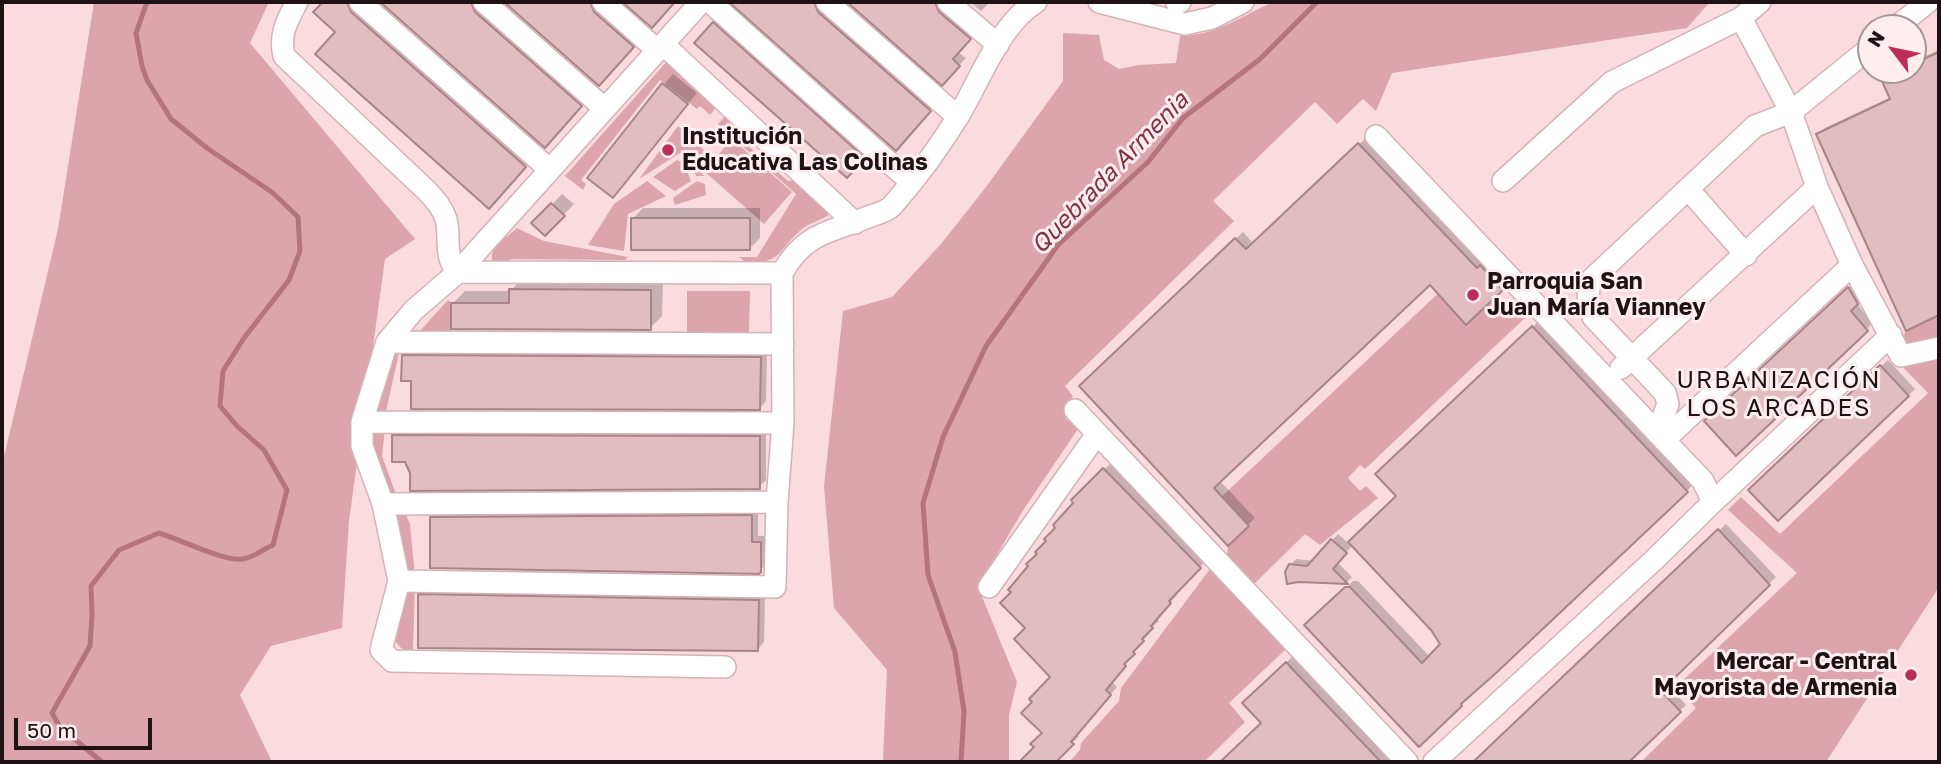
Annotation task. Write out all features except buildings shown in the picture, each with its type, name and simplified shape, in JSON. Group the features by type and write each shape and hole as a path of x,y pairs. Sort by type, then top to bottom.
{"street":[{"path":"297,2 282,32 280,42 284,56 427,191 441,208 447,222 449,258 458,272 782,273"},
{"path":"360,2 549,169"},
{"path":"484,2 604,108"},
{"path":"603,2 660,47 855,223"},
{"path":"701,2 458,272 414,310 387,342 362,422 362,446 383,504 399,581 381,650 392,662 725,667"},
{"path":"710,2 911,182"},
{"path":"827,2 958,117"},
{"path":"948,2 998,45"},
{"path":"399,581 775,587 777,502 783,423 782,273 792,255 822,232 855,223 889,209 958,117 998,45 1022,10 1036,2"},
{"path":"1099,2 1185,24 1212,18 1243,2"},
{"path":"1178,2 1185,24"},
{"path":"1503,181 1612,82 1741,18 1760,2"},
{"path":"1913,14 1928,2"},
{"path":"1741,18 1791,112 1817,187 1852,265 1901,356 1939,348"},
{"path":"1661,436 1668,404 1665,393 1593,317 1587,291 1592,279 1755,126 1791,112 1857,58"},
{"path":"1376,135 1703,481 1713,502"},
{"path":"1609,379 1817,187"},
{"path":"1688,189 1746,255"},
{"path":"1661,436 1852,265"},
{"path":"1434,762 1654,561 1891,335"},
{"path":"387,342 783,344"},
{"path":"1075,410 1407,762"},
{"path":"362,422 783,423"},
{"path":"989,587 1097,434"},
{"path":"383,504 777,502"}],"shaded area":[{"path":"94,2 269,2 250,43 415,239 385,259 349,521 342,628 271,646 240,695 272,762 2,762 2,465 58,229"},
{"path":"1273,2 1710,2 1687,28 1392,73 1376,111 1363,99 1337,124 1315,102 1213,201 1234,221 1065,386 1073,396 1069,402 1071,412 1065,418 1078,429 1022,512 978,587 1017,682 1009,715 1009,762 864,762 883,760 887,670 834,608 824,486 843,311 892,297 941,244 1063,81 1063,33 1099,35 1104,60 1119,69 1176,63 1180,36 1216,29"},
{"path":"668,60 718,105 710,115 700,106 697,109 660,80 581,180 586,184 583,190 565,176"},
{"path":"727,114 737,124 747,145 788,181 794,180 831,213 802,229 780,253 761,263 749,265 739,257 757,257 796,194 718,124"},
{"path":"678,126 709,155 699,168 704,176 696,176 689,157 680,153 639,179"},
{"path":"732,139 792,192 764,224 704,171"},
{"path":"677,160 684,163 691,181 675,191 653,177"},
{"path":"647,181 666,196 628,214 624,251 588,245 614,204"},
{"path":"697,181 705,184 706,195 675,205 673,198"},
{"path":"517,228 544,241 628,257 625,260 512,259 504,263 493,263 495,247"},
{"path":"1463,270 1466,324 1491,301 1506,317 1519,306 1528,315 1365,469 1360,465 1348,478 1360,491 1366,486 1378,498 1320,545 1305,534 1254,584 1227,556 1228,546 1249,526 1226,502 1205,522 1202,515"},
{"path":"687,291 750,291 749,333 687,333"},
{"path":"448,300 451,303 451,332 418,333"},
{"path":"1939,315 1939,342 1904,352 1898,344 1906,331"},
{"path":"400,348 385,416 372,411 394,349"},
{"path":"1939,353 1939,587 1826,762 1641,762 1696,708 1677,686 1797,573 1728,510 1741,497 1780,534 1928,393 1896,360"},
{"path":"385,428 382,456 397,497 391,496 369,438 371,432"},
{"path":"403,508 410,524 415,577 406,574 394,517 396,509"},
{"path":"1210,569 1286,649 1229,703 1245,722 1204,762 1069,762 1080,750 1081,743 1119,701 1121,688"},
{"path":"415,587 413,650 402,649 395,641 407,589"}],"waterway":[{"path":"102,762 60,727 52,713 90,646 91,586 119,550 159,533 225,557 243,559 254,555 273,545 287,490 264,450 237,426 220,406 223,371 244,338 289,280 300,251 298,217 273,193 207,148 171,119 147,80 142,66 136,33 147,2"},
{"name":"Quebrada Armenia","path":"961,762 964,711 955,652 928,575 923,503 943,437 986,346 1058,245 1148,162 1183,118 1260,59 1317,2"}],"place":[{"name":"Institución Educativa Las Colinas","path":"668,150"},
{"name":"Parroquia San Juan María Vianney","path":"1473,295"},
{"name":"Mercar - Central Mayorista de Armenia","path":"1911,675"}],"district":[{"name":"URBANIZACIÓN LOS ARCADES","path":"1779,394"}]}
